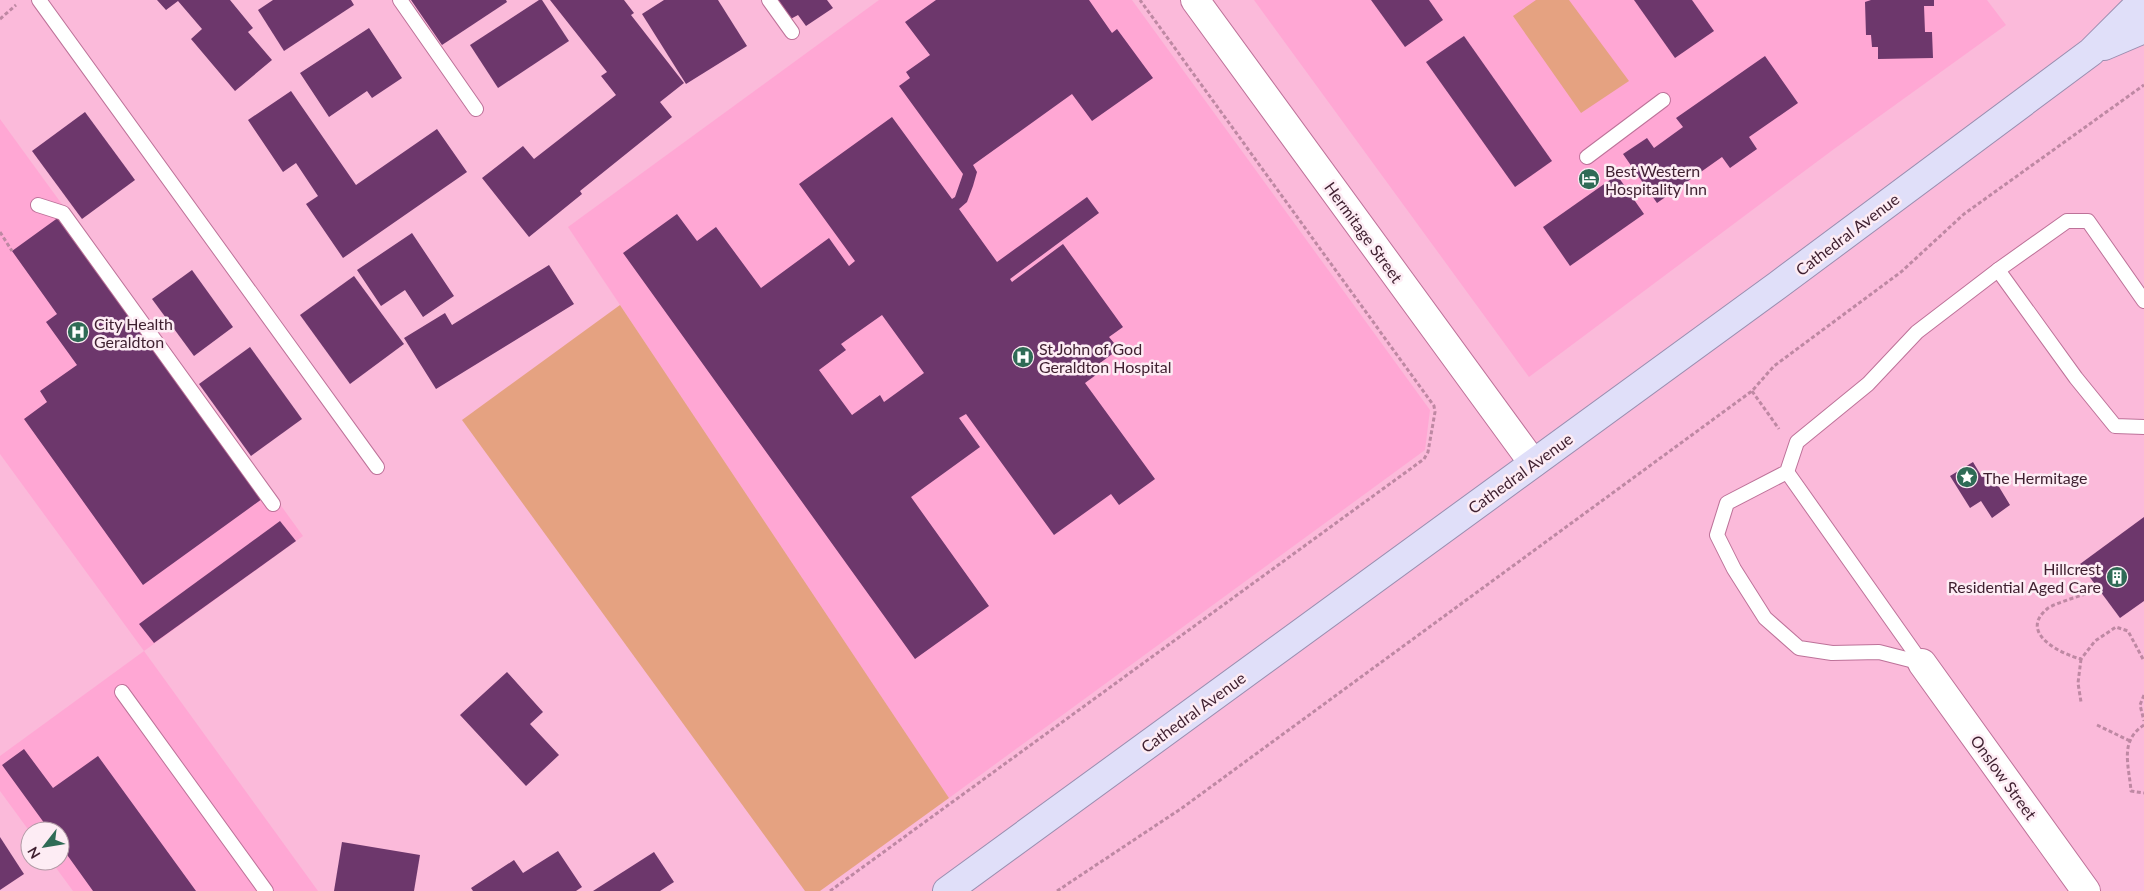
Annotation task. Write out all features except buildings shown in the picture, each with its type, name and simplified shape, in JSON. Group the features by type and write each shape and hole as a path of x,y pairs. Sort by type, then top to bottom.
{"main road":[{"name":"Cathedral Avenue","path":"947,891 1786,280 2091,52 2143,0"},
{"name":"Cathedral Avenue","path":"2091,52 2144,29"}],"street":[{"name":"Hermitage Street","path":"1195,0 1533,463"},
{"name":"Onslow Street","path":"1922,663 2086,891"}],"lane":[{"path":"39,0 377,467"},
{"path":"400,0 476,109"},
{"path":"769,0 792,32"},
{"path":"1587,157 1663,100"},
{"path":"38,205 63,213 273,504"},
{"path":"1922,663 1880,652 1832,654 1799,648 1765,618 1734,569 1717,535 1727,503 1787,472 1797,442 1868,384 1917,332 1998,270 2067,221 2088,221 2144,301"},
{"path":"1998,270 2076,378 2115,426 2144,427"},
{"path":"1787,472 1922,663"},
{"path":"122,692 266,891"}],"path":[{"path":"0,20 22,0"},
{"path":"830,891 1424,459 1428,452 1435,412 1434,406 1140,0"},
{"path":"1057,891 1182,808 1752,391 1774,366 1901,272 1964,214 2144,85"},
{"path":"0,232 12,251"},
{"path":"1752,391 1784,438"},
{"path":"2081,658 2054,649 2043,640 2038,630 2039,618 2048,608 2098,590"},
{"path":"2081,702 2078,684 2081,658 2095,641 2116,627 2128,631 2144,660"},
{"path":"2144,695 2140,705 2144,720"},
{"path":"2097,725 2130,740"},
{"path":"2144,725 2133,733 2127,747 2131,791 2144,793"}],"shaded area":[{"name":"St John of God Geraldton Hospital","path":"879,0 1132,0 1430,410 1425,450 949,798 568,227"},
{"name":"Best Western Hospitality Inn","path":"1254,0 1987,0 2006,25 1834,149 1529,377"},
{"path":"1536,0 1569,0 1629,81 1581,113 1513,16"},
{"name":"City Health Geraldton","path":"0,119 303,536 144,651 0,454"},
{"path":"620,305 949,798 820,891 805,891 462,420"},
{"path":"144,651 318,891 73,891 58,871 70,871 70,821 22,821 0,791 0,756"}],"place":[{"name":"Best Western Hospitality Inn","path":"1589,179"},
{"name":"City Health Geraldton","path":"78,332"},
{"name":"St John of God Geraldton Hospital","path":"1023,357"},
{"name":"The Hermitage","path":"1967,477"},
{"name":"Hillcrest Residential Aged Care","path":"2117,577"}]}
